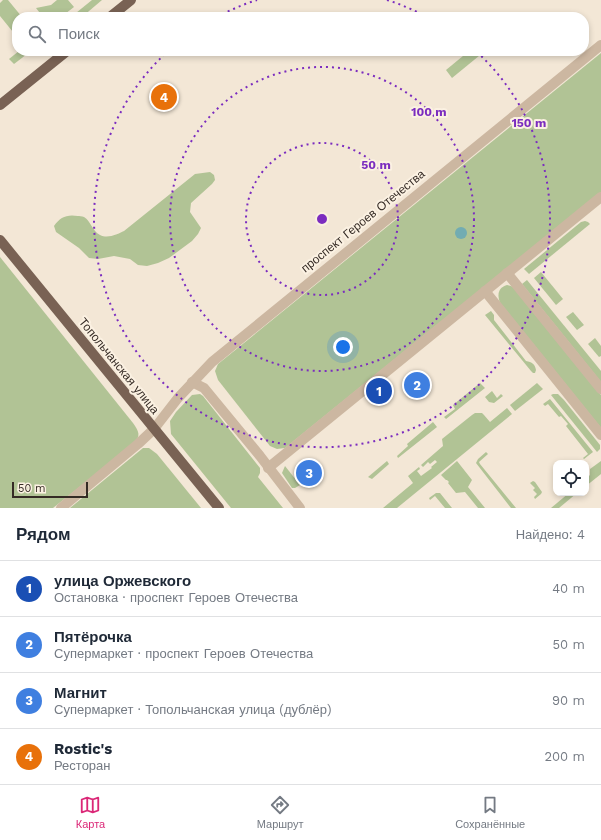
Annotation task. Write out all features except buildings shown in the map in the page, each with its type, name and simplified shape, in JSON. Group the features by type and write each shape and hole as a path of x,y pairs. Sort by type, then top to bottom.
{"main road":[{"path":"116,12 131,0"},
{"path":"0,105 62,56"},
{"name":"Топольчанская улица","path":"0,240 219,508"}],"street":[{"name":"проспект Героев Отечества","path":"589,55 601,45"},
{"name":"проспект Героев Отечества","path":"61,508 154,429 178,398 212,362 588,56"},
{"path":"268,468 601,197"},
{"path":"507,273 601,389"},
{"path":"485,291 601,435"},
{"path":"192,382 204,388 260,456 300,508"}],"green space":[{"path":"3,0 8,0 18,12 12,12 12,31 0,16 0,3"},
{"path":"57,0 68,0 74,7 68,12 39,12 36,8 51,5"},
{"path":"92,0 102,0 88,12 77,12"},
{"path":"601,53 601,192 285,448 277,449 270,446 218,380 215,371 218,364"},
{"path":"13,56 24,56 14,64 9,59"},
{"path":"463,56 479,56 452,78 446,70"},
{"path":"210,172 214,175 215,180 191,203 190,212 201,228 198,234 192,241 169,258 158,263 147,266 138,265 130,259 114,256 98,259 89,258 79,248 56,232 54,226 59,220 67,216 74,215 84,217 100,235 116,235 124,231 195,174"},
{"path":"585,221 590,224 529,274 524,269 581,222"},
{"path":"0,257 137,429 138,438 134,444 53,508 0,508"},
{"path":"541,272 563,299 556,305 534,278"},
{"path":"527,280 601,371 601,382 522,284"},
{"path":"507,285 516,289 601,395 601,428 500,303 499,292"},
{"path":"491,311 494,315 494,320 526,361 534,365 536,368 535,373 531,371 485,315"},
{"path":"573,312 584,325 577,330 566,317"},
{"path":"595,338 601,346 601,356 599,357 588,344"},
{"path":"480,383 485,388 446,419 444,417 455,409 453,405"},
{"path":"537,383 543,389 515,411 510,405"},
{"path":"492,391 497,398 501,394 503,396 494,403 489,402 485,397"},
{"path":"200,394 260,468 258,477 283,508 231,508 171,434 170,421 176,412 192,395"},
{"path":"558,394 564,400 600,445 600,449 597,452 551,395"},
{"path":"550,399 593,452 584,459 583,458 588,454 566,426 568,424 561,416 559,417 548,404 545,406 543,404"},
{"path":"507,408 512,414 397,508 383,508 413,483 408,476 419,467 420,469 417,471 421,476 432,468 431,467 437,462 435,460 430,464 428,462 423,467 421,465 443,446 442,439 475,413 482,413 490,422"},
{"path":"433,422 437,427 398,458 397,456 408,446 407,444"},
{"path":"143,448 149,448 157,454 201,508 70,508"},
{"path":"486,452 488,454 479,462 480,464 516,508 511,508 476,463 478,459"},
{"path":"387,461 389,464 372,479 368,477"},
{"path":"457,461 472,480 468,487 485,508 478,508 465,492 456,493 448,483 449,482 441,475"},
{"path":"601,461 601,474 589,484 589,476 590,469"},
{"path":"285,466 300,485 292,488 282,473"},
{"path":"533,481 542,492 535,499 534,497 537,494 533,490 535,488 530,483"},
{"path":"436,493 440,493 452,508 445,508 435,496 430,500 429,498"},
{"path":"565,496 573,496 559,508 551,508"}],"water":[{"path":"459,227 463,227 467,233 463,239 459,239 455,235 455,231"}],"place":[{"name":"Rostic's","path":"164,97"},
{"name":"Пятёрочка","path":"417,385"},
{"name":"улица Оржевского","path":"379,391"},
{"name":"Магнит","path":"309,473"}]}
